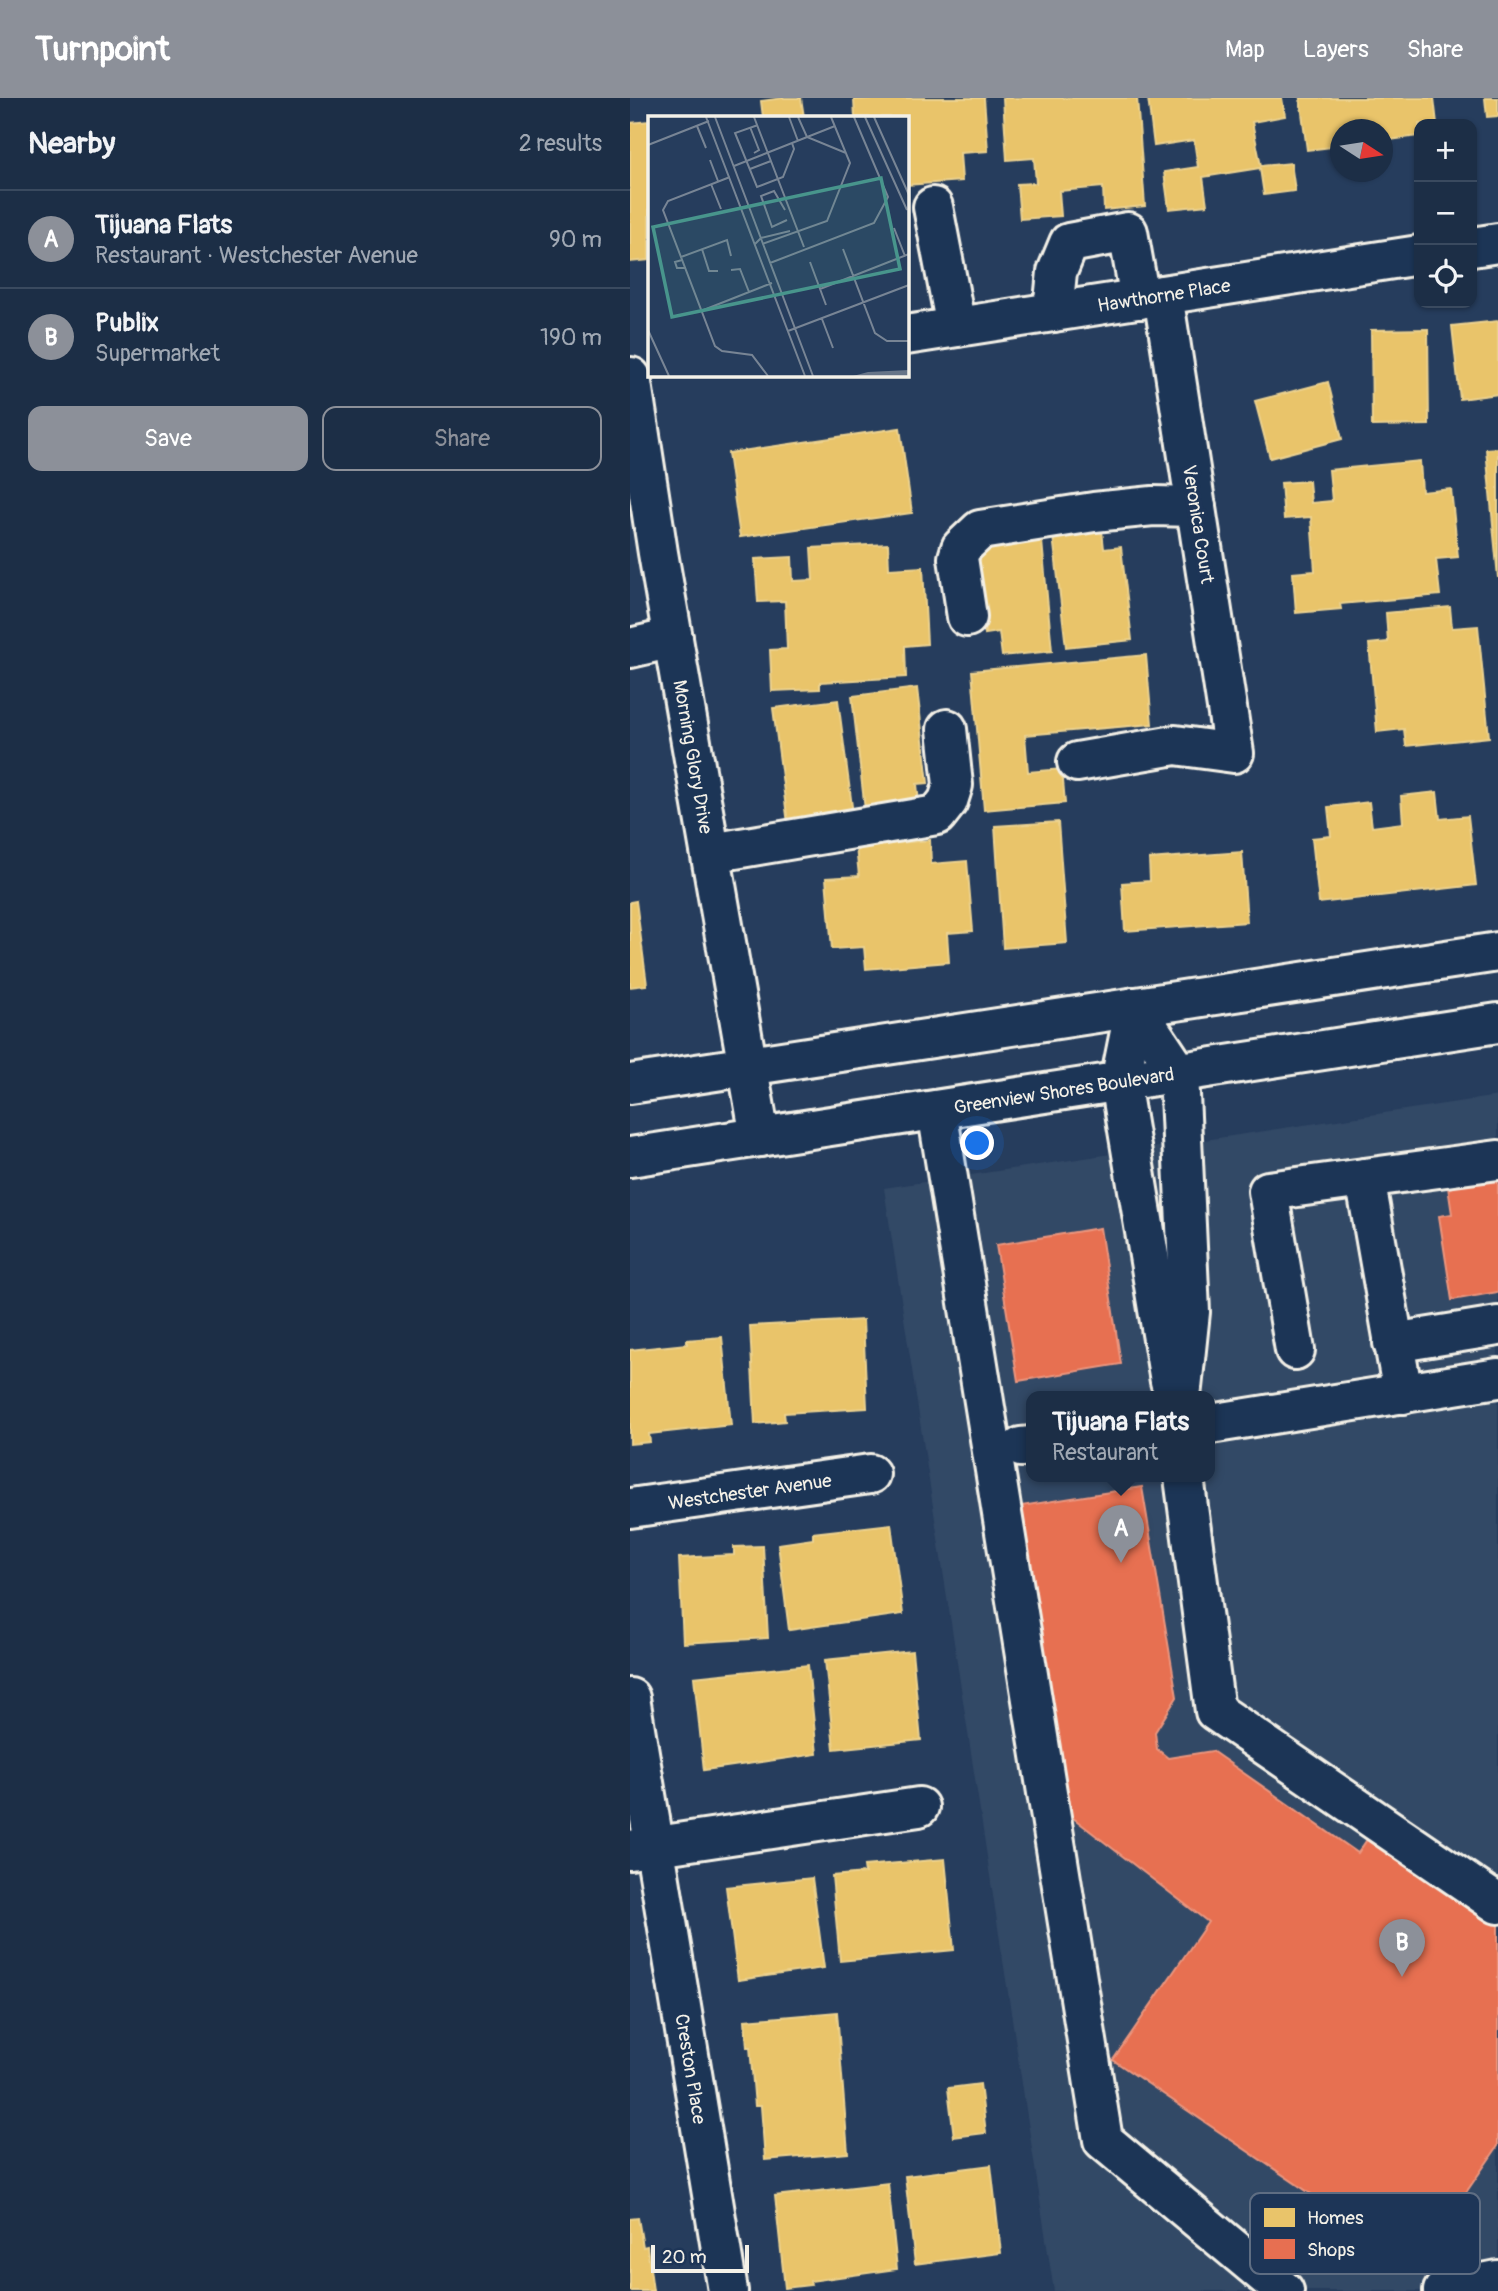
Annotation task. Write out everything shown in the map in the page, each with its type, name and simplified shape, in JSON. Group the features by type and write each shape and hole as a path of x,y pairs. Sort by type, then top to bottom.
{"street":[{"path":"933,207 956,327"},
{"name":"Veronica Court","path":"1053,312 1057,272 1069,243 1128,232 1151,297 1196,507 1234,753 1175,745 1077,762"},
{"path":"1477,246 1498,243"},
{"name":"Hawthorne Place","path":"908,335 1414,256"},
{"name":"Morning Glory Drive","path":"637,376 673,638 760,1137"},
{"path":"968,617 958,558 961,548 980,530 1094,512 1153,506 1196,507"},
{"path":"630,648 673,638"},
{"path":"710,853 937,815 948,801 953,785 947,729"},
{"path":"630,1084 1498,952"},
{"path":"1135,1007 1179,1073 1190,1312 1182,1391"},
{"path":"1135,1007 1120,1082 1171,1391"},
{"name":"Greenview Shores Boulevard","path":"630,1157 1498,1023"},
{"path":"937,1110 1103,2140 1250,2263"},
{"path":"1295,1350 1268,1191 1498,1160"},
{"path":"1364,1178 1403,1394"},
{"path":"1393,1343 1498,1326"},
{"path":"1215,1423 1498,1378"},
{"name":"Westchester Avenue","path":"630,1508 870,1474"},
{"path":"1185,1482 1215,1711 1498,1904"},
{"name":"Creston Place","path":"630,1698 642,1848 728,2291"},
{"path":"642,1848 919,1807"},
{"path":"1263,2274 1283,2291"},
{"path":"1443,2291 1498,2280"}],"shaded area":[{"path":"1498,1096 1498,2291 1054,2291 884,1188"}],"building: Homes":[{"path":"801,98 804,116 763,116 761,101"},
{"path":"984,98 988,151 960,153 962,181 908,185 908,116 855,116 854,100"},
{"path":"1003,98 1137,98 1145,206 1104,210 1103,187 1059,191 1061,216 1020,219 1017,184 1036,183 1034,158 1007,160"},
{"path":"1148,98 1282,98 1285,116 1252,122 1261,166 1291,163 1295,191 1264,195 1260,168 1203,177 1207,205 1169,209 1164,172 1198,167 1194,140 1154,146"},
{"path":"1300,98 1434,98 1436,119 1414,119 1414,137 1393,140 1393,119 1330,119 1330,147 1307,150"},
{"path":"1485,98 1498,98 1498,116 1487,117"},
{"path":"648,121 648,260 630,262 630,123"},
{"path":"1498,321 1498,394 1460,399 1452,326"},
{"path":"1428,329 1429,425 1372,426 1371,330"},
{"path":"1328,382 1342,439 1270,458 1255,401"},
{"path":"900,428 912,513 740,537 728,453"},
{"path":"1498,448 1498,578 1486,449"},
{"path":"1420,461 1422,492 1451,489 1458,557 1436,559 1440,595 1340,604 1341,609 1296,613 1293,573 1315,571 1311,517 1284,519 1281,483 1309,481 1311,503 1332,501 1329,470"},
{"path":"1101,521 1104,549 1121,547 1132,640 1066,647 1052,527"},
{"path":"1041,530 1052,651 1002,656 999,632 985,634 976,536"},
{"path":"888,544 889,569 923,567 927,644 905,646 906,677 820,682 820,689 772,691 770,650 787,649 785,601 758,602 755,559 792,557 793,581 813,580 811,548"},
{"path":"1450,607 1452,628 1478,626 1489,737 1406,746 1404,729 1377,732 1369,644 1388,642 1386,613"},
{"path":"1146,655 1152,724 1025,735 1028,772 1062,769 1065,803 984,810 972,671"},
{"path":"917,688 928,783 917,784 920,813 866,819 852,696"},
{"path":"838,700 854,822 789,831 773,708"},
{"path":"1437,792 1440,819 1468,816 1476,885 1319,903 1312,838 1331,836 1328,807 1369,802 1372,827 1403,823 1401,796"},
{"path":"1058,822 1067,943 1003,948 995,826"},
{"path":"930,840 931,864 967,861 973,931 947,933 949,962 866,969 864,947 832,949 826,878 859,876 856,847"},
{"path":"1242,852 1247,922 1125,931 1122,883 1150,881 1149,859"},
{"path":"636,901 647,985 630,987 630,902"},
{"path":"863,1320 867,1408 784,1413 785,1421 755,1424 750,1326"},
{"path":"722,1337 731,1425 649,1434 650,1442 630,1444 630,1350"},
{"path":"891,1524 903,1614 789,1630 778,1544 813,1539 813,1533"},
{"path":"763,1546 768,1638 683,1643 679,1558 734,1555 734,1547"},
{"path":"912,1651 921,1740 834,1749 825,1660"},
{"path":"808,1665 817,1754 704,1770 694,1677"},
{"path":"945,1859 954,1950 840,1961 832,1876 865,1873 864,1866"},
{"path":"812,1878 824,1968 738,1980 726,1887"},
{"path":"837,2012 848,2153 765,2160 761,2106 755,2106 745,2020"},
{"path":"980,2084 986,2133 954,2137 948,2088"},
{"path":"991,2165 1001,2253 915,2264 905,2176"},
{"path":"888,2183 897,2269 810,2281 811,2285 785,2288 775,2196"},
{"path":"638,2218 643,2247 647,2246 653,2291 630,2291 630,2219"}],"building: Shops":[{"path":"1498,1179 1498,1292 1452,1300 1439,1216 1452,1214 1448,1187"},
{"path":"1100,1228 1121,1364 1018,1381 996,1245"},
{"path":"1142,1487 1177,1697 1155,1732 1157,1749 1168,1758 1212,1751 1358,1853 1372,1832 1498,1920 1498,2146 1466,2193 1310,2193 1113,2060 1208,1922 1068,1814 1021,1506"}],"place":[{"name":"Tijuana Flats","path":"1121,1563"},
{"name":"Publix","path":"1402,1977"}]}
